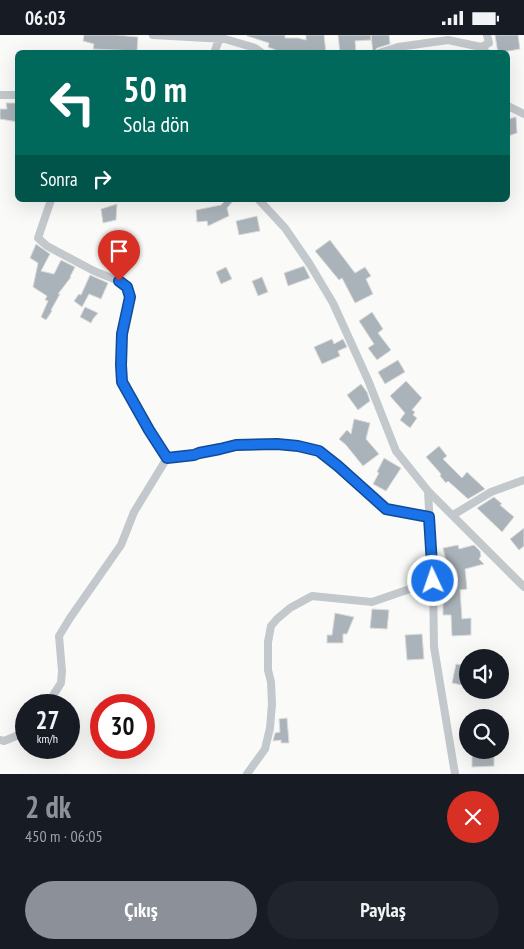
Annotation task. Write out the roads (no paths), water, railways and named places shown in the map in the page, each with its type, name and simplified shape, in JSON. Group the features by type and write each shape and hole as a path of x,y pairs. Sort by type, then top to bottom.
{"street":[{"path":"153,35 218,37 258,50"},
{"path":"388,50 448,40 484,50 489,43 487,35"},
{"path":"215,50 218,37"},
{"path":"0,95 15,95"},
{"path":"510,107 524,114"},
{"path":"50,202 38,238 47,246 94,271 119,281 127,287 130,297 122,334 122,382 167,458"},
{"path":"261,202 285,228 333,303 368,379 396,451 428,491 524,587"},
{"path":"167,458 194,455 236,445 277,444 298,446 319,451 386,509 429,517"},
{"path":"54,694 61,683 62,671 58,636 121,545 134,512 167,458"},
{"path":"453,515 490,493 524,481"},
{"path":"428,491 433,581 434,647 455,774"},
{"path":"248,774 265,749 270,728 272,704 271,682 268,670 268,642 271,627 277,619 312,596 372,602 433,581"},
{"path":"0,741 15,737"}]}
